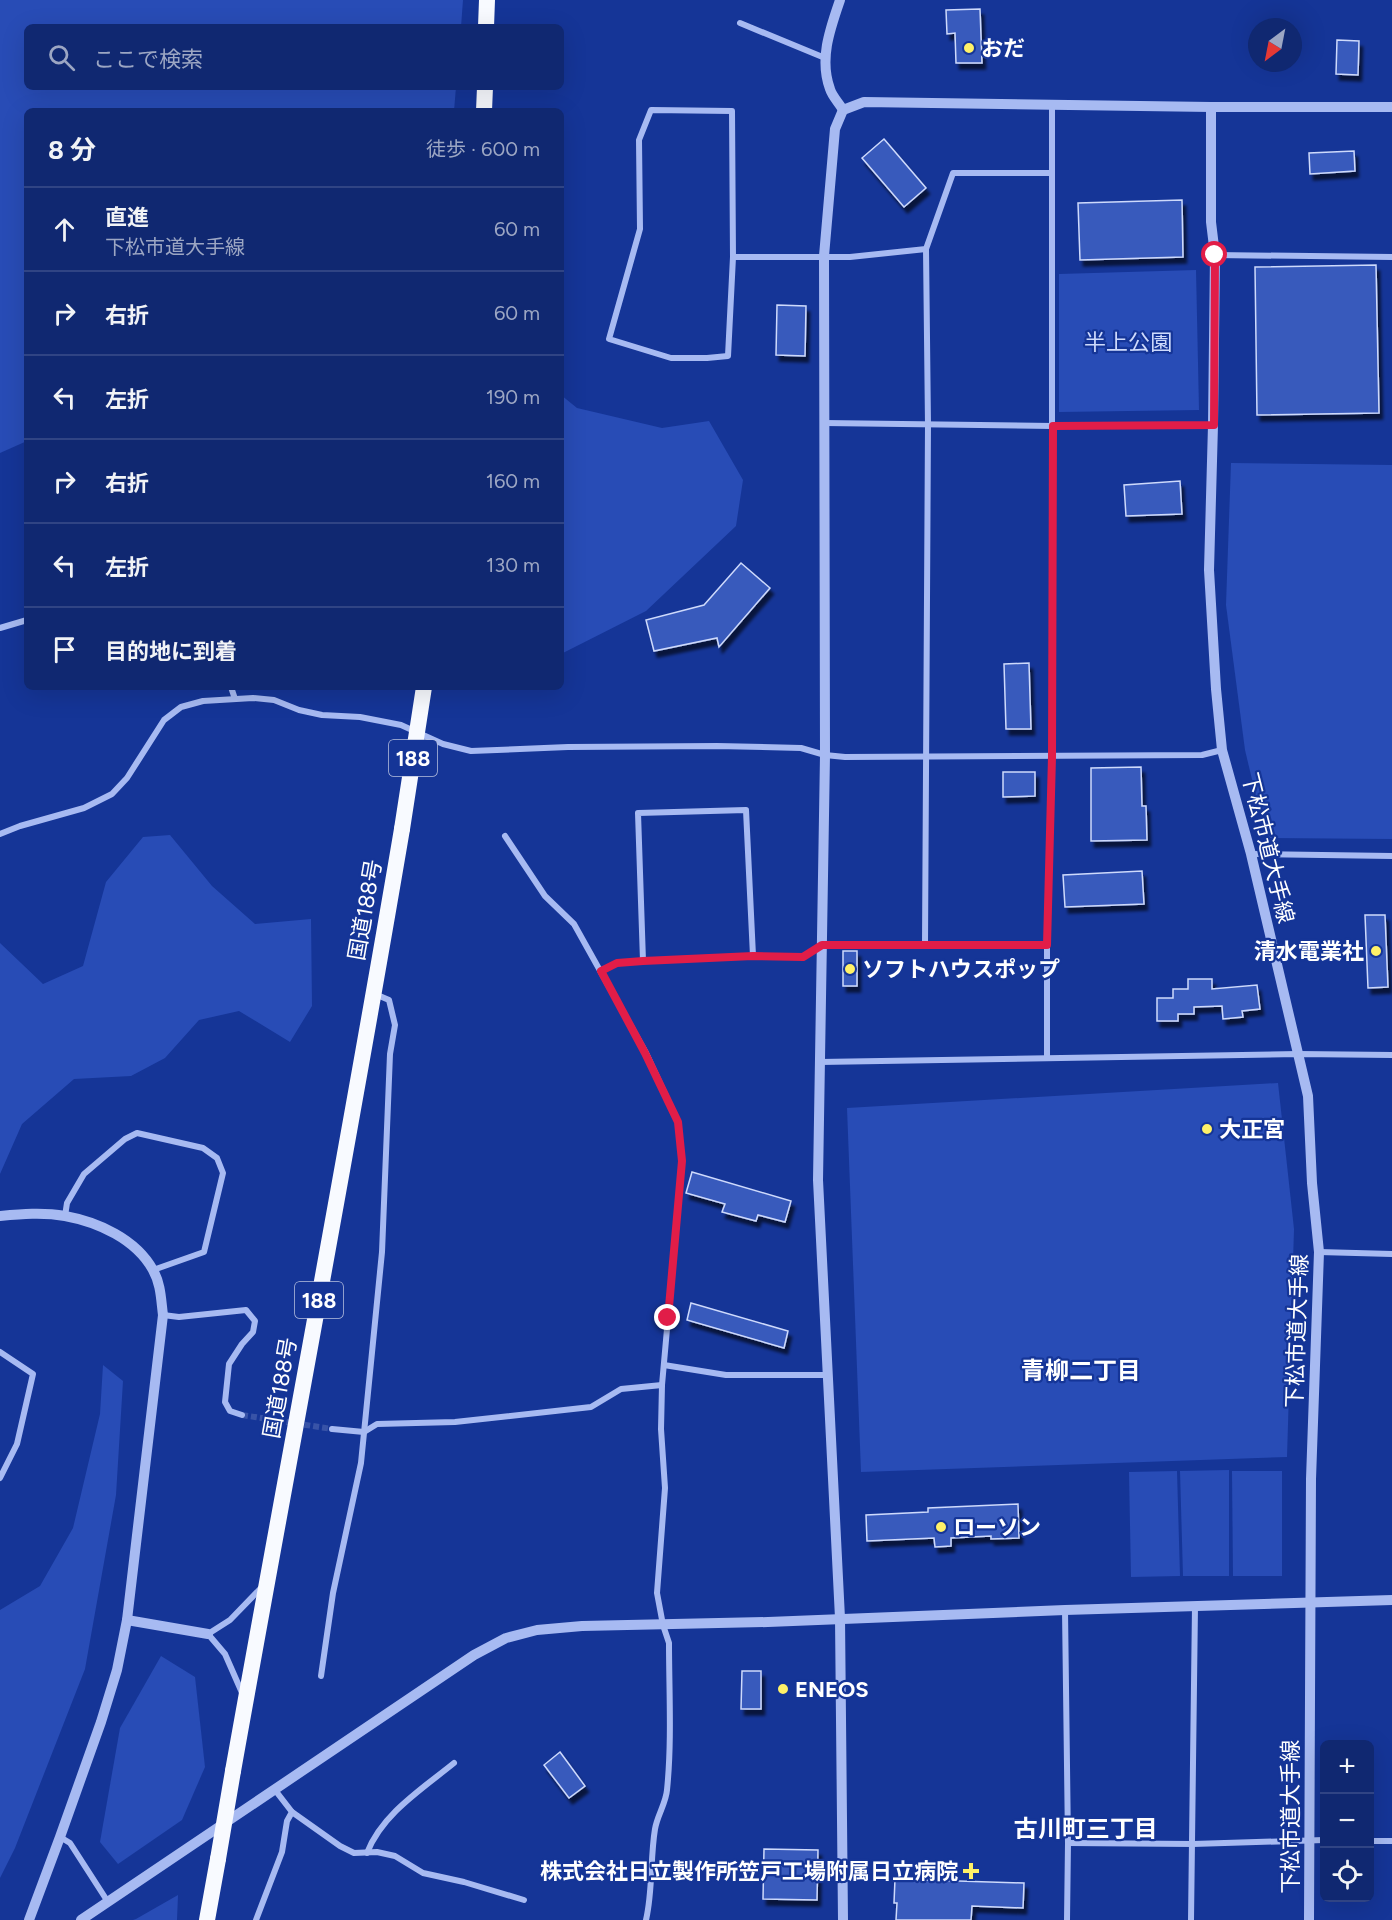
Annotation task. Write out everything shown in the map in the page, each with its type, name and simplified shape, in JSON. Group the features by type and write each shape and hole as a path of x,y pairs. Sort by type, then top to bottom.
{"highway":[{"path":"486,24 487,0"},
{"path":"484,108 485,90"},
{"name":"国道188号","path":"207,1920 374,993 424,690"}],"street":[{"path":"840,0 829,31 825,58 830,90 843,110"},
{"path":"740,23 825,58"},
{"path":"843,1920 840,1618 818,1180 825,755 824,256 835,129 843,110 864,102 1392,107"},
{"path":"1047,1058 1047,945 1052,757 1052,105"},
{"name":"下松市道大手線","path":"1211,107 1211,222 1215,255 1214,425 1209,570 1216,688 1222,750 1251,854 1308,1096 1312,1183 1319,1252 1311,1479 1309,1920"},
{"path":"651,110 732,111 733,257 728,356 671,358 609,339 640,229 639,140 651,110"},
{"path":"925,945 928,425 926,249 953,173 1052,173"},
{"path":"733,257 850,257 926,249"},
{"path":"1215,255 1392,257"},
{"path":"823,423 1053,426 1214,425"},
{"path":"0,628 24,621"},
{"path":"232,690 235,699"},
{"path":"0,834 84,808 112,794 127,778 164,720 181,707 203,700 254,698 274,700 298,710 322,715 360,717 400,725 443,744 471,751 568,747 717,746 801,748 825,755 844,757 1052,757 1202,755 1222,750"},
{"path":"643,961 638,813 746,810 753,956"},
{"path":"505,836 545,896 574,924 645,1053 678,1122 682,1161 662,1385 665,1488 657,1593 669,1643 667,1793 655,1827 651,1901 646,1920"},
{"path":"1251,854 1392,856"},
{"path":"601,971 617,963 643,961 753,956 803,957 822,945 1047,945"},
{"path":"321,1677 333,1593 361,1463 382,1252 390,1054 395,1025 389,1000 374,993"},
{"path":"820,1062 1298,1054 1392,1055"},
{"path":"65,1216 67,1203 84,1174 125,1139 137,1133 203,1148 217,1158 223,1173 204,1252 153,1270"},
{"path":"0,1216 28,1213 65,1216 107,1229 134,1246 153,1270 160,1287 163,1315 127,1620 117,1670 29,1920"},
{"path":"1319,1252 1392,1254"},
{"path":"163,1315 179,1317 246,1310 255,1321 253,1332 229,1364 225,1402 230,1412 242,1415"},
{"path":"0,1352 33,1374 16,1444 0,1478"},
{"path":"664,1365 726,1375 829,1375"},
{"path":"332,1429 364,1432 377,1424 455,1422 591,1407 621,1389 662,1385"},
{"path":"208,1634 230,1620 266,1584"},
{"path":"81,1920 474,1655 506,1638 537,1630 582,1626 1392,1600"},
{"path":"1191,1920 1195,1606"},
{"path":"1065,1610 1068,1843 1066,1920"},
{"path":"127,1620 208,1634 225,1654 245,1701"},
{"path":"367,1853 373,1839 399,1807 454,1763"},
{"path":"275,1791 292,1812 340,1846 354,1853 378,1852 395,1856 423,1873 464,1882 524,1900"},
{"path":"256,1920 282,1852 287,1821 292,1812"},
{"path":"60,1837 70,1843 108,1902"},
{"path":"1068,1843 1193,1844 1320,1840"},
{"path":"1374,1841 1392,1841"}],"green space":[{"path":"0,0 463,0 461,24 24,24 24,90 456,90 454,108 24,108 24,442 0,453"},
{"name":"半上公園","path":"1196,270 1199,410 1059,412 1059,274"},
{"path":"564,397 577,408 662,428 709,421 743,480 736,526 646,611 564,652"},
{"path":"1231,463 1392,465 1392,839 1266,838 1245,750 1226,605"},
{"path":"170,835 212,886 255,924 311,919 312,1006 290,1042 239,1011 199,1020 165,1058 131,1076 74,1079 22,1124 0,1174 0,943 43,984 83,966 106,882 143,837"},
{"path":"1278,1083 1294,1229 1287,1457 861,1472 847,1108"},
{"path":"103,1365 123,1381 116,1495 85,1669 15,1848 0,1878 0,1610 40,1586 73,1528 100,1414"},
{"path":"1229,1470 1229,1576 1183,1576 1180,1471"},
{"path":"1177,1471 1180,1576 1131,1577 1129,1472"},
{"path":"1232,1471 1282,1471 1282,1576 1233,1576"},
{"path":"161,1656 195,1677 205,1767 182,1820 118,1864 100,1842 120,1728"},
{"path":"178,1895 177,1920 133,1920 136,1919"}],"building":[{"name":"おだ","path":"980,9 982,63 956,63 955,33 947,34 946,10"},
{"path":"1337,40 1359,41 1358,75 1336,74"},
{"path":"884,139 926,188 904,207 862,158"},
{"path":"1354,151 1355,171 1310,174 1309,153"},
{"path":"1182,200 1183,257 1080,260 1078,203"},
{"path":"1376,265 1379,413 1257,415 1255,267"},
{"path":"777,305 806,306 805,356 776,355"},
{"path":"1180,481 1182,514 1126,516 1124,485"},
{"path":"741,563 770,588 719,647 717,638 654,651 646,620 704,605"},
{"path":"1029,663 1031,729 1006,729 1004,664"},
{"path":"1141,767 1142,806 1146,806 1147,840 1091,841 1091,768"},
{"path":"1003,772 1035,772 1035,796 1003,797"},
{"path":"1142,871 1144,904 1065,907 1063,875"},
{"name":"清水電業社","path":"1365,915 1385,915 1388,987 1368,988"},
{"name":"ソフトハウスポップ","path":"843,951 857,951 857,986 843,986"},
{"path":"1188,979 1212,979 1212,989 1257,985 1260,1009 1242,1011 1243,1017 1223,1019 1222,1006 1194,1007 1194,1014 1178,1014 1178,1021 1157,1021 1157,998 1173,998 1173,989 1188,989"},
{"path":"692,1172 791,1201 785,1222 758,1215 756,1221 722,1212 725,1204 686,1193"},
{"path":"691,1303 788,1331 784,1348 687,1320"},
{"path":"1018,1504 1019,1538 991,1539 991,1536 951,1538 951,1546 935,1547 934,1538 867,1541 866,1515 928,1512 928,1508"},
{"path":"742,1671 761,1671 761,1709 741,1709"},
{"path":"560,1752 585,1786 569,1798 544,1765"},
{"path":"764,1849 818,1850 817,1900 763,1899"},
{"path":"895,1879 1024,1883 1023,1908 972,1906 971,1920 896,1920"}],"tunnel":[{"path":"242,1415 332,1429"}],"place":[{"name":"おだ","path":"969,48"},
{"name":"清水電業社","path":"1376,951"},
{"name":"ソフトハウスポップ","path":"850,969"},
{"name":"大正宮","path":"1207,1129"},
{"name":"ローソン","path":"941,1527"},
{"name":"ENEOS","path":"783,1689"},
{"name":"株式会社日立製作所笠戸工場附属日立病院","path":"971,1871"}],"district":[{"name":"青柳二丁目","path":"1081,1370"},
{"name":"古川町三丁目","path":"1086,1828"}],"route":[{"path":"668,1318 682,1161 678,1122 645,1053 601,971 617,963 643,961 753,956 803,957 822,945 1047,945 1052,757 1053,426 1214,425 1215,255"}]}
